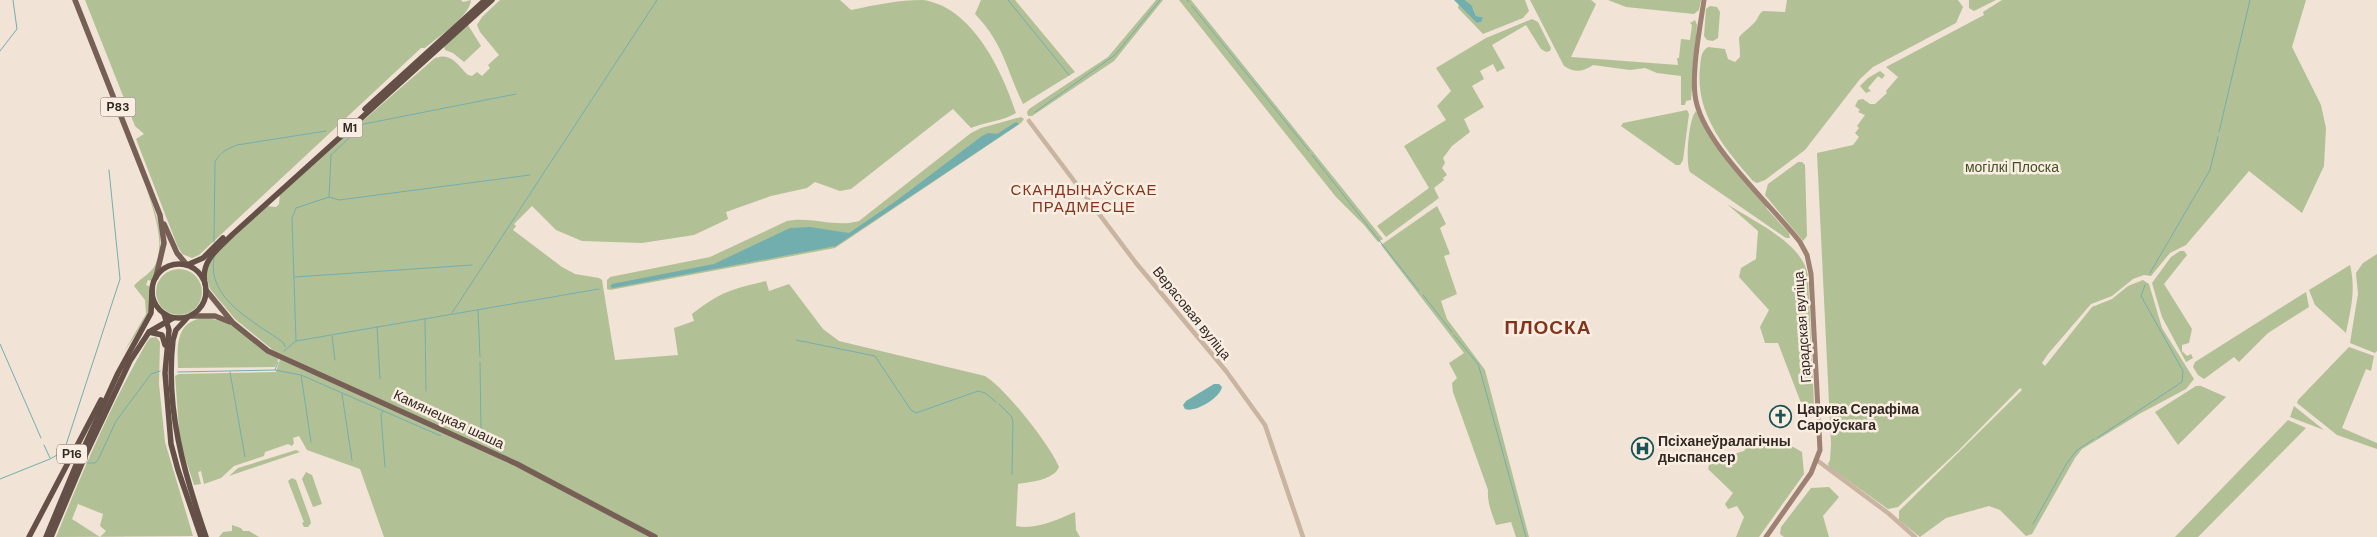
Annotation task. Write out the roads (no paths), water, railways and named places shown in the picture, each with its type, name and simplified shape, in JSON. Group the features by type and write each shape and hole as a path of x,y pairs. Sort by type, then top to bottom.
{"highway":[{"name":"М1","path":"156,278 168,267 179,264 187,265 208,254 484,0"},
{"name":"М1","path":"189,317 202,307 206,287 204,271 207,262 233,234 492,0"},
{"path":"187,265 197,271 206,287"},
{"path":"46,537 118,373 151,313 152,291 156,278"},
{"path":"152,291 155,304 169,319 165,355"},
{"path":"51,537 122,376 150,332 169,319 189,317"},
{"path":"189,317 176,330 173,340 173,412 177,443 186,480 206,537"},
{"path":"150,332 158,332 164,337 167,413 172,444 178,470 201,537"},
{"name":"Р16","path":"29,537 87,425 118,373"}],"main road":[{"name":"Р83","path":"75,0 160,217 174,247 187,265"},
{"name":"Гарадская вуліца","path":"1704,0 1694,82 1695,99 1700,113 1714,140 1795,236 1807,255 1811,274 1820,440 1818,461"},
{"name":"Р83","path":"156,278 164,243 160,217"},
{"path":"206,287 234,323"},
{"path":"189,317 215,316 234,323"},
{"name":"Камянецкая шаша","path":"234,323 268,351 517,464 655,537"},
{"path":"1766,537 1818,461"}],"street":[{"name":"Верасовая вуліца","path":"1029,121 1142,270 1226,371 1265,425 1302,537"},
{"path":"1818,461 1888,513 1915,537"}],"water":[{"path":"1454,0 1465,0 1472,6 1476,16 1483,17 1481,22 1477,23"},
{"path":"1016,122 1019,124 836,246 613,288 610,287 612,284 714,264 790,228 810,227 849,233 896,201 982,136 988,133 997,134"},
{"path":"1214,384 1219,384 1222,387 1217,396 1201,407 1185,409 1183,405 1186,401"}],"waterway":[{"path":"0,51 17,29 13,0"},
{"path":"452,313 657,0"},
{"path":"1008,0 1069,75"},
{"path":"1035,112 1115,55 1160,0"},
{"path":"2219,132 2250,0"},
{"path":"1192,6 1309,151"},
{"path":"296,341 292,218 296,208 329,197 331,155 364,124 516,94"},
{"path":"214,242 215,162 222,153 237,145 326,131"},
{"path":"2150,273 2210,170 2218,137"},
{"path":"1312,155 1419,291"},
{"path":"0,479 50,459 64,451 120,279 109,170"},
{"path":"329,197 339,200 530,175"},
{"path":"214,258 214,273 217,286 225,297 247,318 284,343 285,347"},
{"path":"295,277 472,265"},
{"path":"2097,438 2182,382 2183,371 2141,296 2145,285"},
{"path":"284,351 296,341 599,289"},
{"path":"1423,295 1452,332"},
{"path":"478,310 480,357"},
{"path":"425,319 426,391"},
{"path":"377,327 380,379"},
{"path":"1454,335 1478,364 1526,537"},
{"path":"332,336 335,360"},
{"path":"796,340 875,356 911,410 916,413 978,391 985,393 996,402"},
{"path":"0,344 41,438"},
{"path":"275,370 278,362"},
{"path":"480,362 481,431"},
{"path":"178,372 275,370 301,375 441,436"},
{"path":"87,463 95,463 98,460 116,421 151,374 160,371"},
{"path":"230,372 245,457"},
{"path":"301,375 311,442"},
{"path":"342,394 352,460"},
{"path":"999,404 1011,416 1013,421 1012,474"},
{"path":"383,411 381,415 385,467"},
{"path":"2033,524 2067,463 2077,450 2094,439"},
{"path":"44,445 50,458"}],"place":[{"name":"Царква Серафіма Сароўскага","path":"1781,417"},
{"name":"Псіханеўралагічны дыспансер","path":"1642,449"}],"district":[{"name":"СКАНДЫНАЎСКАЕ ПРАДМЕСЦЕ","path":"1084,198"},
{"name":"ПЛОСКА","path":"1548,327"}],"park label":[{"name":"могілкі Плоска","path":"2012,167"}]}
